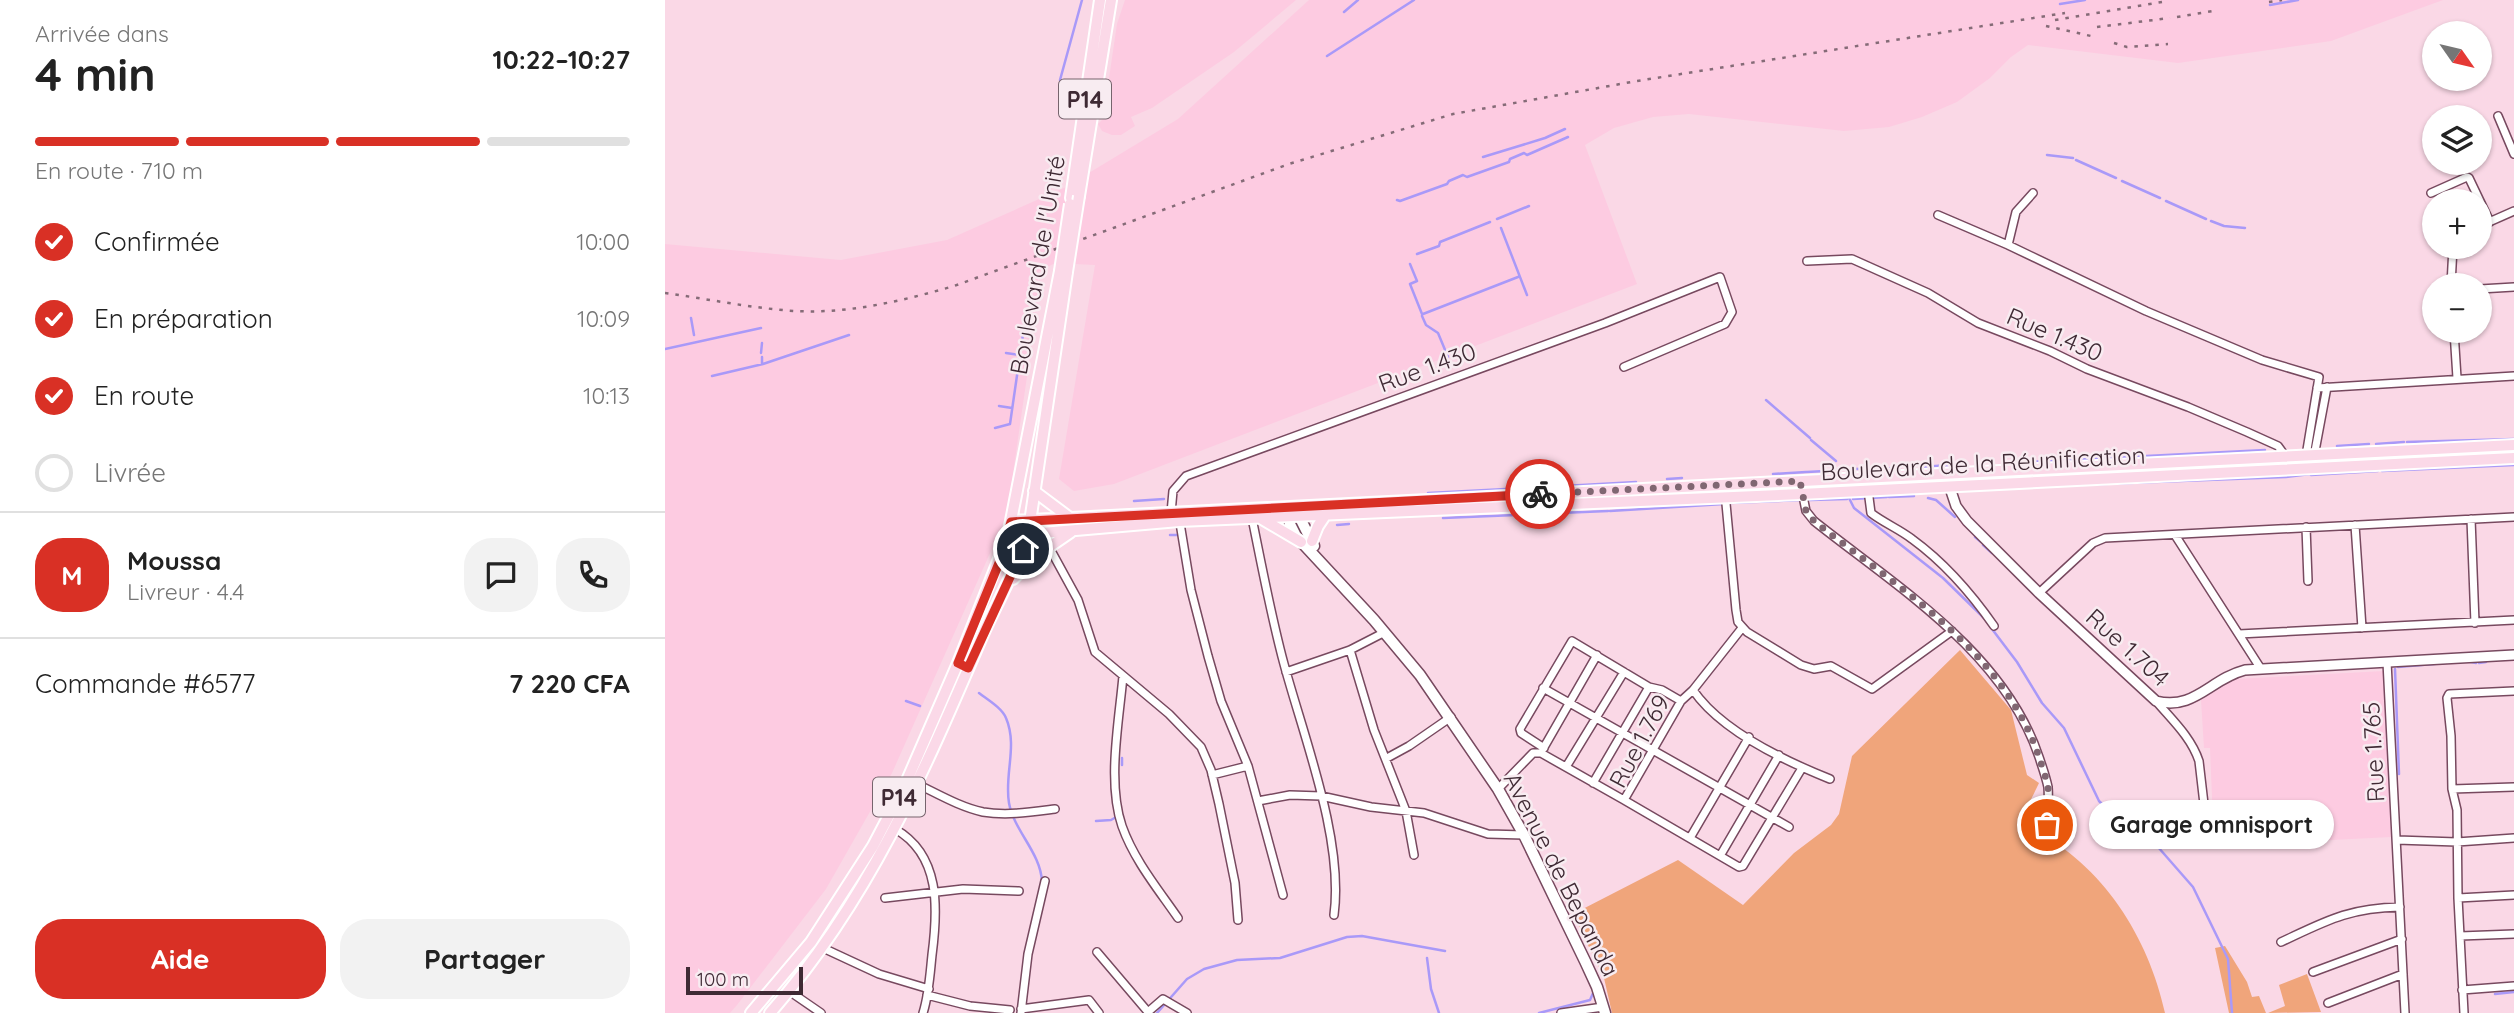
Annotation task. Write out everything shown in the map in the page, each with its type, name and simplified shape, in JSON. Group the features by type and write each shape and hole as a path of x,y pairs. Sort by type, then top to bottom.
{"main road":[{"name":"Boulevard de l'Unité","path":"1027,535 1100,0"},
{"name":"Boulevard de l'Unité","path":"1075,197 1111,0"},
{"name":"Boulevard de l'Unité","path":"1008,536 1064,272"},
{"path":"1011,522 1725,491 1800,481 2286,457 2309,462 2514,445"},
{"name":"Boulevard de la Réunification","path":"1008,536 1176,516 1256,518 1292,511 1326,514 1725,491 1801,494 2309,462 2514,458"},
{"path":"1034,491 1070,518"},
{"name":"Avenue de Bepanda","path":"1292,511 1293,530 1307,542 1319,560 1385,632 1451,718 1498,789 1524,835 1597,987 1604,1010"},
{"path":"1256,518 1307,542 1326,514"},
{"path":"1002,590 1026,565 1076,529"},
{"name":"P14","path":"751,1013 811,942 873,846 1027,535"},
{"name":"P14","path":"770,1013 823,948 851,906 895,829 917,784 963,666 1008,536"}],"street":[{"path":"2498,116 2514,154"},
{"path":"2440,189 2467,177 2474,189"},
{"path":"2008,245 2016,212 2033,193"},
{"path":"2492,221 2514,211"},
{"path":"1938,215 2008,245 2146,312 2262,360 2319,377 2309,462"},
{"name":"Rue 1.430","path":"1807,261 1852,259 1928,293 1978,323 2267,441 2280,447 2286,457"},
{"name":"Rue 1.430","path":"1176,516 1173,491 1178,482 1186,476 1605,323 1720,276 1732,312 1725,324 1624,367"},
{"path":"2492,288 2514,287"},
{"path":"2455,343 2457,378"},
{"path":"2317,388 2514,376"},
{"path":"2309,462 2327,387"},
{"name":"Rue 1.704","path":"1948,473 1949,485 1961,514 2039,593 2156,701 2171,705 2188,701 2231,673 2261,668 2514,655"},
{"path":"1800,481 1806,511 1814,521 1952,631 1990,670 2020,713 2035,744 2047,786 2047,825"},
{"path":"1868,490 1871,513 1911,537 1943,565 1958,579 1994,626"},
{"path":"1725,491 1738,622 1742,628 1807,668 1831,666 1872,689 1952,631"},
{"path":"1176,516 1191,590 1221,701 1248,766 1283,895"},
{"path":"2039,593 2099,539 2514,517"},
{"path":"1256,518 1270,610 1321,796 1335,867 1337,884 1334,915"},
{"path":"2471,519 2475,622"},
{"path":"2355,525 2362,628"},
{"path":"2306,527 2308,582"},
{"path":"2175,535 2261,668"},
{"path":"1049,547 1078,600 1086,618 1092,646 1100,657 1195,740 1207,758 1234,883 1238,920"},
{"path":"2239,634 2514,620"},
{"name":"Rue 1.769","path":"1742,628 1693,690 1681,701 1624,800 1739,867 1743,866 1773,818"},
{"path":"1286,672 1350,650 1385,632"},
{"path":"1624,800 1566,767 1520,731 1543,688 1570,643 1575,642 1649,687 1662,690 1681,701"},
{"path":"1350,650 1364,699 1406,811 1414,855"},
{"path":"1498,789 1533,753 1542,750 1597,655"},
{"name":"Rue 1.765","path":"2388,662 2405,1013"},
{"path":"1566,767 1624,671"},
{"path":"1123,676 1116,773 1119,815 1136,858 1178,918"},
{"path":"1593,783 1649,687"},
{"path":"1543,688 1789,827"},
{"path":"1693,690 1705,707 1749,737 1803,768 1830,779"},
{"path":"2463,1013 2457,810 2452,789 2451,736 2446,700 2449,694 2514,691"},
{"path":"2156,701 2190,740 2196,752 2206,821"},
{"path":"1387,758 1451,718"},
{"path":"1690,838 1749,737"},
{"path":"1720,856 1779,755"},
{"path":"1212,775 1248,766"},
{"path":"1773,818 1803,768"},
{"path":"917,784 960,804 985,812 1055,810"},
{"path":"2452,789 2514,787"},
{"path":"1258,802 1290,795 1321,796 1433,815 1488,834 1524,835"},
{"path":"895,829 917,846 927,863 936,892 935,930 923,1013"},
{"path":"2397,840 2457,842 2514,838"},
{"path":"1045,881 1028,954 1021,1011 1089,1000 1099,1013"},
{"path":"885,898 963,889 1019,891"},
{"path":"2458,898 2514,895"},
{"path":"2281,942 2341,914 2378,907 2400,907"},
{"path":"2460,936 2514,934"},
{"path":"2312,972 2402,939"},
{"path":"823,948 879,974 970,1006 1010,1010"},
{"path":"1097,951 1148,1013 1163,999 1187,1013"},
{"path":"2327,1003 2403,974"},
{"path":"2462,990 2514,986"},
{"path":"789,991 821,1013"},
{"path":"1561,1013 1604,1010"}],"shaded area":[{"path":"1125,0 1296,0 1234,52 1152,108 1131,117 1135,126 1121,135 1112,135 1102,131 1098,124 1103,119 1117,24"},
{"path":"1309,0 2443,0 2331,41 2178,63 2028,45 1957,102 1889,127 1844,131 1689,114 1653,117 1614,128 1585,145 1637,284 1114,484 1074,491 1059,479 1095,265 1055,263 1038,272 1038,300 1007,515 892,773 826,889 730,1013 665,1013 665,244 841,260 947,240 1064,188 1178,119"},
{"path":"1960,650 2011,710 2027,775 2039,783 2021,820 2026,822 2025,826 2076,859 2117,903 2146,956 2165,1013 1612,1013 1604,978 1573,914 1678,860 1743,905 1794,853 1831,825 1839,814 1852,756"},
{"path":"2384,671 2391,837 2214,846 2210,748 2204,748 2201,700 2235,679"},
{"path":"2225,946 2247,982 2252,997 2259,996 2266,1013 2229,1013 2215,948"},
{"path":"2307,974 2321,1012 2268,1013 2285,1006 2279,985"}],"waterway":[{"path":"1064,88 1060,80 1082,0"},
{"path":"1344,12 1358,0"},
{"path":"1327,56 1414,0"},
{"path":"2060,4 2085,0"},
{"path":"2270,5 2298,0"},
{"path":"1483,157 1565,129"},
{"path":"1397,200 1447,184 1463,175 1467,177 1509,162 1524,153 1527,155 1568,137"},
{"path":"2047,155 2073,158"},
{"path":"2076,160 2116,178"},
{"path":"2122,181 2160,198"},
{"path":"2166,201 2206,219"},
{"path":"1497,219 1529,206"},
{"path":"2211,221 2224,226 2245,228"},
{"path":"1417,254 1490,222"},
{"path":"1501,228 1527,295"},
{"path":"1410,264 1417,281 1410,284 1422,314"},
{"path":"1423,314 1518,277"},
{"path":"1422,316 1426,325 1438,333 1448,357"},
{"path":"691,318 694,335"},
{"path":"995,428 1010,424 1024,327"},
{"path":"665,349 761,328"},
{"path":"712,376 763,364 849,335"},
{"path":"761,353 762,343"},
{"path":"1006,353 1020,355"},
{"path":"762,357 762,364"},
{"path":"1766,400 1810,438"},
{"path":"999,406 1012,408"},
{"path":"2407,442 2514,439"},
{"path":"1811,440 1836,461"},
{"path":"2376,444 2404,442"},
{"path":"2337,446 2369,444"},
{"path":"2007,463 2265,450"},
{"path":"1921,467 1950,465"},
{"path":"1952,465 1967,465"},
{"path":"2382,471 2514,465"},
{"path":"1852,469 1900,468"},
{"path":"1829,470 1838,470"},
{"path":"1807,472 1825,471"},
{"path":"2311,475 2378,471"},
{"path":"1773,474 1806,472"},
{"path":"2076,485 2310,474"},
{"path":"1667,479 1682,478"},
{"path":"1527,488 1636,482"},
{"path":"1428,493 1525,488"},
{"path":"1889,497 1914,496"},
{"path":"1853,499 1887,497"},
{"path":"1849,498 1854,508 1943,578 1984,618"},
{"path":"1928,498 1936,500 1955,517"},
{"path":"1134,501 1164,499"},
{"path":"1810,500 1847,499"},
{"path":"1729,503 1802,500"},
{"path":"1610,511 1724,504"},
{"path":"1560,513 1608,511"},
{"path":"1548,514 1557,513"},
{"path":"1518,515 1545,514"},
{"path":"1443,518 1516,515"},
{"path":"1337,525 1349,524"},
{"path":"1170,535 1177,535"},
{"path":"1975,537 1981,542"},
{"path":"1983,545 1992,553"},
{"path":"1992,629 2017,662 2042,703 2064,728 2099,801 2158,847 2193,887 2228,959 2232,1013"},
{"path":"2466,661 2476,663"},
{"path":"2479,663 2486,662"},
{"path":"2398,667 2445,663"},
{"path":"2395,669 2399,774"},
{"path":"979,693 1006,718 1011,739 1009,803 1016,823 1037,861 1042,882"},
{"path":"906,701 920,706"},
{"path":"1122,758 1122,765"},
{"path":"1096,821 1111,820 1118,816"},
{"path":"1157,1013 1187,979 1204,969 1237,960 1280,958 1347,937 1362,936 1445,951"},
{"path":"1427,958 1431,989 1439,1013"},
{"path":"1539,1013 1590,1000 1594,991"},
{"path":"2495,994 2514,992"}],"railway":[{"path":"2269,2 2282,0"},
{"path":"2055,20 2168,1"},
{"path":"2177,17 2213,11"},
{"path":"665,293 794,311 855,308 895,301 954,286 1289,164 1453,114 1637,81 2065,13"},
{"path":"2097,27 2170,18"},
{"path":"2046,26 2091,36"},
{"path":"2114,43 2127,47 2168,44"}],"way so far":[{"path":"1540,494 1800,481 1806,511 1814,521 1952,631 1990,670 2020,713 2035,744 2047,786 2047,825"}],"place":[{"name":"Garage omnisport","path":"2047,825"}],"route":[{"path":"1023,549 968,668 958,663 999,563 1011,522 1540,494"}]}
